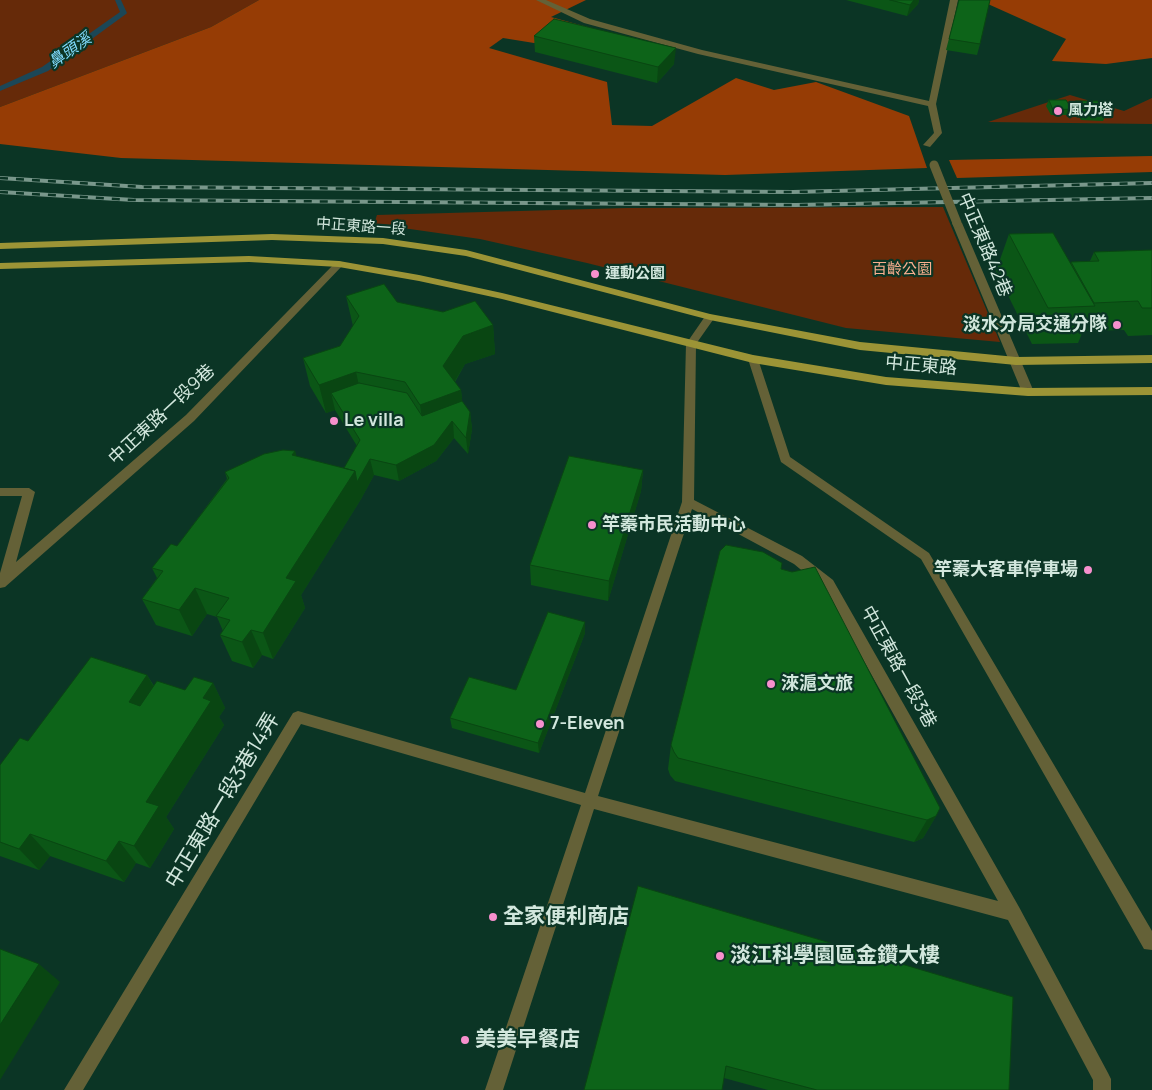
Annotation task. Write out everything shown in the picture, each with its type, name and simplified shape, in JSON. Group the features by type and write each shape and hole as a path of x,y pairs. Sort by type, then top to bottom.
{"main road":[{"name":"中正東路一段","path":"0,246 272,237 383,241 466,253 710,317"},
{"path":"0,266 249,259 340,264 502,296 611,322 691,344"},
{"name":"中正東路","path":"710,317 860,346 1016,361 1152,359"},
{"name":"中正東路","path":"691,344 753,359 886,381 1028,392 1152,391"}],"street":[{"path":"540,0 587,21 701,52 932,104"},
{"path":"927,145 938,133 932,104 954,0"},
{"name":"中正東路42巷","path":"934,165 1028,392"},
{"name":"中正東路一段9巷","path":"2,580 190,418 340,264"},
{"path":"494,1090 688,502 691,344 710,317"},
{"path":"753,359 785,459 925,556 1150,943"},
{"path":"0,492 29,492 2,580"},
{"name":"中正東路一段3巷","path":"688,502 798,560 828,584 1013,913 1102,1080 1102,1090"},
{"name":"中正東路一段3巷14弄","path":"73,1090 298,717 590,801"},
{"path":"590,801 1013,913"}],"green space":[{"path":"0,0 259,0 211,27 0,107"},
{"path":"1070,95 1124,111 1152,98 1152,124 988,122"},
{"name":"百齡公園","path":"943,207 1000,342 846,328 587,263 480,239 410,229 373,227 377,215 627,208"}],"shaded area":[{"path":"259,0 586,0 551,17 591,28 534,43 503,38 489,48 607,82 612,125 652,126 736,78 774,90 816,82 909,116 927,168 725,175 121,158 0,144 0,107 211,27"},
{"path":"979,0 1152,0 1152,58 1106,64 1052,61 1066,39"},
{"path":"1152,156 1152,172 957,178 949,160"}],"building":[{"path":"890,0 914,0 910,5"},
{"path":"959,0 990,0 980,44 949,39"},
{"path":"554,19 676,48 658,67 534,36"},
{"path":"1049,100 1066,100 1072,109 1053,110"},
{"path":"1076,101 1098,101 1106,115 1083,115"},
{"path":"1053,233 1095,306 1048,308 1009,234"},
{"path":"1152,250 1152,308 1142,308 1138,301 1094,303 1071,262 1099,261 1094,252"},
{"path":"384,284 397,302 443,312 475,301 493,325 463,336 443,366 461,390 420,405 405,382 356,372 319,385 303,358 340,346 359,316 346,296"},
{"path":"359,383 407,393 422,416 462,401 470,412 466,438 452,421 434,445 396,465 370,459 357,482 355,471 344,468 360,440 331,393"},
{"path":"283,450 295,451 292,455 355,471 286,578 296,581 263,633 251,630 242,642 220,635 230,620 216,616 229,598 195,588 179,610 142,599 163,571 152,568 171,544 177,546 229,478 225,472 264,454"},
{"name":"竿蓁市民活動中心","path":"569,456 643,470 609,581 530,565"},
{"name":"淶滬文旅","path":"726,545 763,552 782,563 781,569 792,572 815,567 940,808 936,816 927,820 678,758 671,745 720,551"},
{"path":"548,612 585,622 538,743 450,718 469,677 516,690"},
{"path":"91,657 147,675 129,702 140,706 157,681 185,690 194,677 213,683 203,698 211,701 146,802 159,806 134,846 119,841 106,861 30,834 19,849 0,842 0,765 20,738 28,741"},
{"name":"淡江科學園區金鑽大樓","path":"638,886 1013,997 1009,1090 817,1090 726,1066 722,1090 584,1090"},
{"path":"0,949 39,964 0,1025"}],"waterway":[{"name":"鼻頭溪","path":"0,89 45,69 124,13 118,0"}],"railway":[{"path":"0,178 142,187 793,192 1152,183"},
{"path":"0,192 134,200 796,205 1152,198"}],"place":[{"name":"風力塔","path":"1058,111"},
{"name":"運動公園","path":"595,274"},
{"name":"淡水分局交通分隊","path":"1117,325"},
{"name":"Le villa","path":"334,421"},
{"name":"竿蓁市民活動中心","path":"592,525"},
{"name":"竿蓁大客車停車場","path":"1088,570"},
{"name":"淶滬文旅","path":"771,684"},
{"name":"7-Eleven","path":"540,724"},
{"name":"全家便利商店","path":"493,917"},
{"name":"淡江科學園區金鑽大樓","path":"720,956"},
{"name":"美美早餐店","path":"465,1040"}]}
